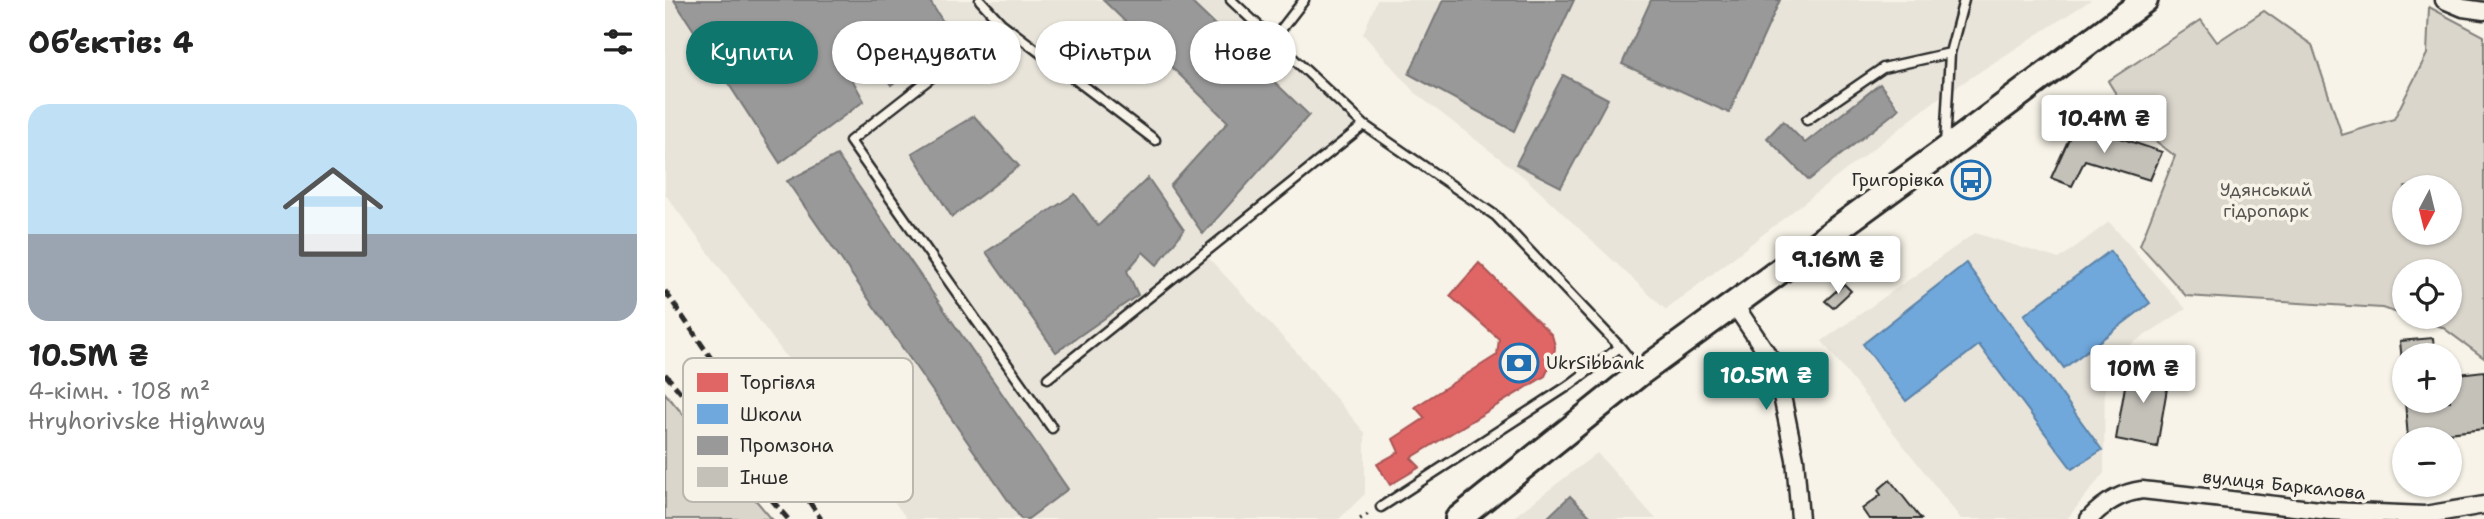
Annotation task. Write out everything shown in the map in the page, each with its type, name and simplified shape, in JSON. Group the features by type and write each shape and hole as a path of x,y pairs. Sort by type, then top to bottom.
{"main road":[{"path":"1458,519 1640,373 2145,0"}],"street":[{"path":"2444,0 2463,8 2484,11"},
{"path":"1734,304 1776,367 1795,460 1800,519"},
{"name":"вулиця Баркалова","path":"2089,519 2112,499 2128,492 2142,490 2329,511 2424,514 2484,505"}],"lane":[{"path":"980,0 999,21"},
{"path":"1231,0 1253,21"},
{"path":"1288,21 1304,0"},
{"path":"1944,151 1951,53 1964,0"},
{"path":"1021,38 1155,140"},
{"path":"1807,120 1883,68 1951,53"},
{"path":"1296,61 1364,125 1496,216 1620,347 1640,373"},
{"path":"923,84 850,141 1052,428"},
{"path":"1048,378 1364,125"},
{"path":"1381,507 1568,386 1620,347"}],"shaded area":[{"path":"665,0 1231,0 1253,21 1190,21 1190,84 1296,84 1296,61 1364,125 1204,253 1301,357 1365,433 1365,494 1339,519 907,519 894,502 913,502 913,358 787,358 665,194"},
{"path":"1377,0 2091,0 1936,100 1666,310 1524,177 1415,93 1363,34"},
{"path":"2109,222 2186,309 2105,361 2104,473 2067,519 1961,519 1822,341 1975,233 2059,259"},
{"path":"1597,453 1656,519 1511,519"}],"green space":[{"name":"Удянський гідропарк","path":"2429,7 2484,36 2484,358 2445,329 2462,329 2462,259 2392,259 2392,311 2382,308 2186,296 2140,245 2175,156 2135,125 2108,81 2201,20 2217,42 2264,11 2312,45 2342,135 2394,119 2427,54"},
{"path":"665,393 683,414 683,502 757,502 772,519 665,519"}],"building: Торгівля":[{"path":"1479,263 1552,335 1554,357 1545,376 1411,458 1420,467 1390,485 1377,464 1399,452 1393,439 1425,418 1415,407 1497,355 1499,339 1450,296"}],"building: Школи":[{"path":"2110,251 2150,303 2064,368 2024,315"},
{"path":"1966,263 2102,450 2072,469 1979,345 1906,401 1863,344"}],"building: Промзона":[{"path":"674,0 929,0 943,21 832,21 832,84 855,84 864,101 780,163 729,84 818,84 818,21 688,21"},
{"path":"1103,0 1189,0 1211,21 1190,21 1190,84 1277,84 1309,115 1203,234 1170,186 1228,122 1176,71 1176,21 1125,21"},
{"path":"1443,0 1574,0 1514,131 1409,74"},
{"path":"1651,0 1780,0 1729,113 1622,64"},
{"path":"1563,75 1608,99 1561,187 1516,164"},
{"path":"1880,84 1899,109 1809,180 1767,138 1783,121 1805,143"},
{"path":"974,116 1019,166 952,217 912,153"},
{"path":"837,155 1068,489 1028,519 1021,519 913,363 913,358 910,358 787,181"},
{"path":"1148,178 1184,230 1157,265 1143,252 1127,271 1138,295 1056,352 986,252 1075,194 1098,226"},
{"path":"1570,496 1593,519 1546,519"}],"building: Інше":[{"path":"2076,123 2162,152 2150,180 2085,160 2072,186 2051,178"},
{"path":"1844,284 1851,291 1833,308 1825,301"},
{"path":"2433,338 2434,343 2400,343"},
{"path":"2129,363 2170,371 2157,447 2116,439"},
{"path":"2484,371 2484,429 2462,431 2462,427 2407,427 2406,413 2462,413 2462,374"},
{"path":"1890,480 1921,519 1869,519 1862,509 1881,495 1878,490"}],"railway":[{"path":"665,291 711,358"},
{"path":"665,374 683,395"},
{"path":"774,502 788,519"},
{"path":"809,502 821,519"}],"place":[{"name":"Григорівка","path":"1971,180"},
{"name":"UkrSibbank","path":"1519,363"}]}
